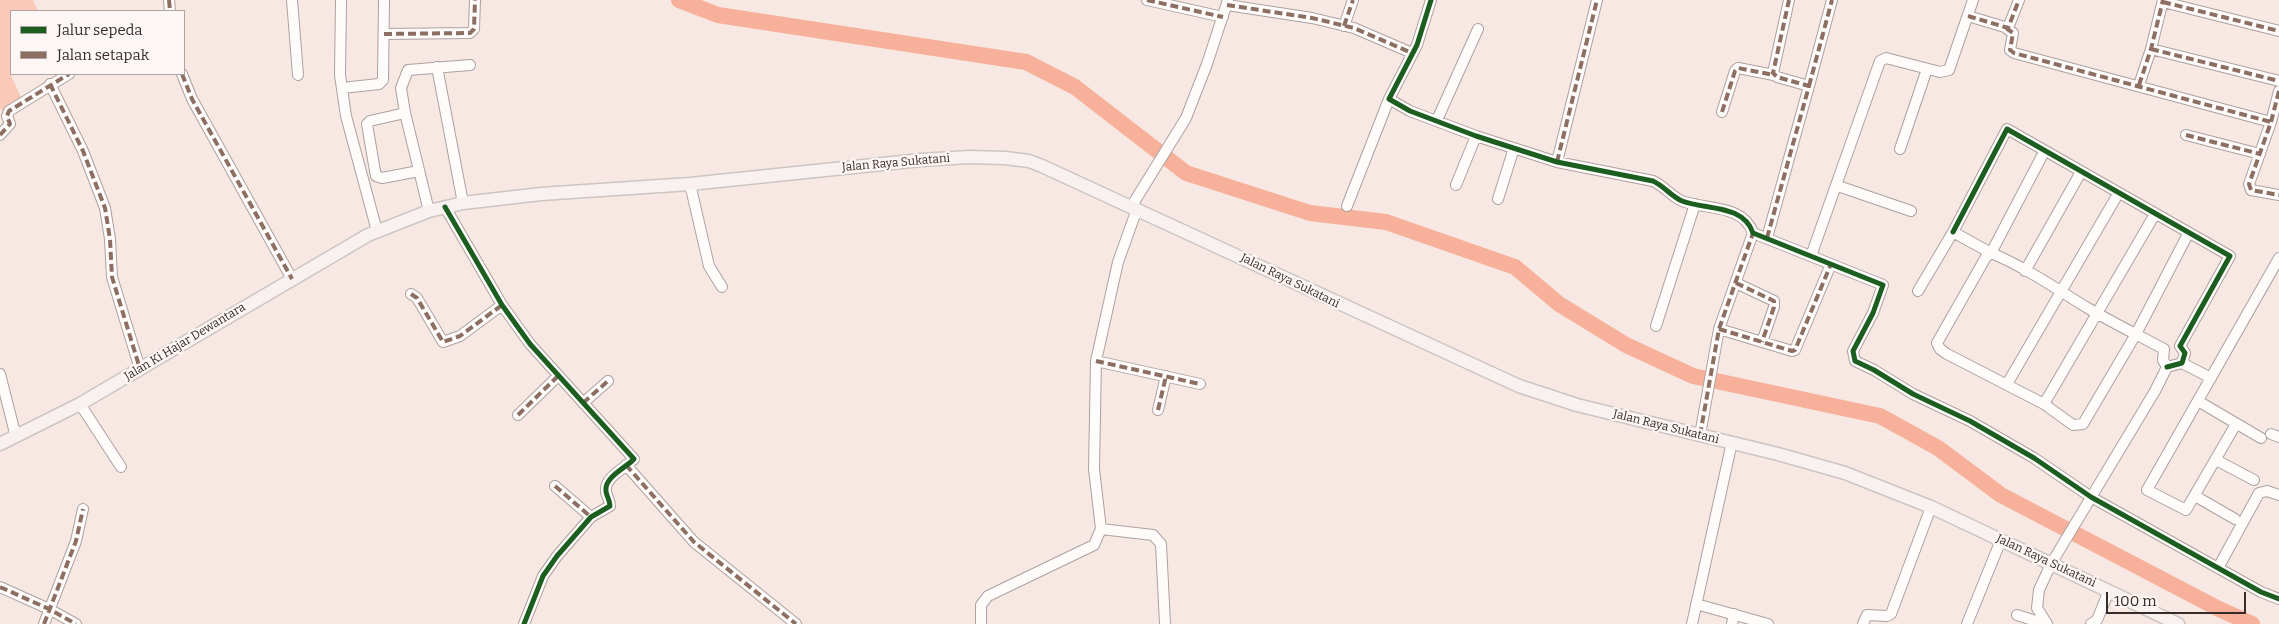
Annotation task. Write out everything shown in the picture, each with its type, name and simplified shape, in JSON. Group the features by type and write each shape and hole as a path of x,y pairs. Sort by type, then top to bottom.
{"main road":[{"name":"Jalan Raya Sukatani","path":"373,233 429,210 463,203 541,194 690,184 921,160 969,157 1029,161 1519,386 1577,405 1732,442 1845,474 1931,507 2178,624"},
{"name":"Jalan Ki Hajar Dewantara","path":"0,444 80,404 373,233"}],"street":[{"path":"292,0 298,75"},
{"path":"341,0 339,63 342,88 346,116 373,233"},
{"path":"342,88 382,82 385,69 384,0"},
{"path":"384,34 470,33 474,29 475,0"},
{"path":"1148,0 1223,17"},
{"path":"1344,26 1353,0"},
{"path":"1347,206 1389,99 1412,53 1431,0"},
{"path":"1557,162 1597,0"},
{"path":"1774,76 1789,0"},
{"path":"1767,238 1832,0"},
{"path":"1811,256 1838,186 1880,61 1886,58 1940,72 1949,70 1973,0"},
{"path":"2006,28 2010,26 2020,0"},
{"path":"2139,85 2151,49 2163,1 2279,31"},
{"path":"981,624 981,605 988,596 1094,545 1101,529 1094,469 1096,361 1118,262 1134,208 1186,118 1207,64 1227,2 1344,26 1373,35 1412,53"},
{"path":"1968,16 2006,28 2013,34 2010,50 2014,53 2139,85 2271,122"},
{"path":"1437,120 1478,29"},
{"path":"2151,49 2279,81"},
{"path":"429,210 405,113 402,88 406,72 408,70 470,65"},
{"path":"437,68 463,203"},
{"path":"1722,112 1735,71 1738,68 1809,86"},
{"path":"1900,150 1927,69"},
{"path":"0,135 10,124 7,116 9,111 67,75"},
{"path":"182,75 192,99 292,279"},
{"path":"50,84 83,151 105,208 110,239 112,277 140,368"},
{"path":"2279,91 2271,122 2249,188 2279,195"},
{"path":"1389,99 1410,111 1476,136 1557,162 1653,181 1663,186 1680,200 1735,213 1747,221 1753,233 1883,285 1872,313 1853,351 1853,359 1913,394 1970,421 2034,458 2091,497 2261,592 2279,599"},
{"path":"405,113 370,121 367,124 376,176 382,178 419,171"},
{"path":"1918,291 1953,232 2007,129 2044,152 2230,256 2180,346"},
{"path":"2186,135 2260,154"},
{"path":"1456,185 1476,136"},
{"path":"1498,199 1514,148"},
{"path":"2044,152 1992,253 1986,257 1938,343 1940,350 1947,354 2008,384 2044,404 2073,424 2083,424 2136,334 2188,234"},
{"path":"2026,270 2081,172"},
{"path":"690,184 709,266 722,287"},
{"path":"1838,186 1911,211"},
{"path":"2008,384 2118,194"},
{"path":"1656,326 1695,204"},
{"path":"445,207 502,305 530,344 633,456 632,461 608,484 605,490 610,506 591,517 543,576 524,624"},
{"path":"2044,404 2155,214"},
{"path":"1953,232 2026,270 2098,313 2164,349"},
{"path":"1700,435 1719,329 1753,233"},
{"path":"2236,424 2186,510 2148,490 2279,258"},
{"path":"1719,329 1792,351 1795,350 1831,264"},
{"path":"1736,283 1774,300 1774,307 1762,342"},
{"path":"411,294 417,298 443,342 460,336 502,305"},
{"path":"2164,349 2169,346 2180,346"},
{"path":"2180,346 2185,353 2182,362"},
{"path":"2164,349 2163,360 2168,367"},
{"path":"1096,361 1200,384"},
{"path":"2046,624 2037,608 2039,590 2051,564 2168,367 2182,362 2211,378"},
{"path":"0,374 16,437"},
{"path":"518,415 558,376"},
{"path":"1158,410 1166,376"},
{"path":"583,403 608,381"},
{"path":"2198,401 2261,438"},
{"path":"80,404 121,467"},
{"path":"1692,624 1732,442"},
{"path":"2216,460 2254,480"},
{"path":"626,465 694,542 796,624"},
{"path":"555,486 591,517"},
{"path":"2218,568 2259,493 2267,491 2279,495"},
{"path":"2195,496 2235,519"},
{"path":"1863,624 1867,615 1887,616 1891,614 1931,507"},
{"path":"44,624 76,541 83,509"},
{"path":"1101,529 1153,535 1161,544 1165,624"},
{"path":"1967,624 2001,540"},
{"path":"0,587 49,609 76,624"},
{"path":"2091,624 2097,620 2110,591"},
{"path":"1696,604 1733,619 1768,624"},
{"path":"2017,615 2046,624"}],"shaded area":[{"path":"0,0 33,0 38,10 10,10 10,75 25,106 13,114 0,109"}],"waterway":[{"path":"679,0 718,15 1026,62 1075,87 1186,173 1310,213 1386,222 1515,267 1559,304 1626,345 1693,376 1880,416 1938,448 2001,495 2217,608 2252,624"}],"marked path":[{"path":"169,0 170,10"},
{"path":"384,34 470,33 474,29 475,0"},
{"path":"1147,0 1223,17"},
{"path":"1344,26 1353,0"},
{"path":"1557,162 1597,0"},
{"path":"1767,238 1809,86 1777,77 1773,73 1789,0"},
{"path":"1809,86 1832,0"},
{"path":"1968,16 2008,28 2019,0"},
{"path":"2139,85 2151,49 2163,0"},
{"path":"2163,2 2279,31"},
{"path":"1227,5 1312,18 1354,28 1412,53"},
{"path":"2006,28 2013,33 2010,50 2014,53 2271,122"},
{"path":"2151,49 2279,81"},
{"path":"1722,112 1735,71 1738,68 1774,75"},
{"path":"0,135 10,124 7,116 9,111 67,75"},
{"path":"182,75 192,99 292,279"},
{"path":"50,84 83,151 105,208 110,239 112,277 140,369"},
{"path":"2279,91 2271,122 2249,184 2251,190 2279,195"},
{"path":"2186,135 2260,154"},
{"path":"1700,435 1719,329 1753,233"},
{"path":"1719,329 1792,351 1795,350 1831,264"},
{"path":"1736,283 1774,301 1774,307 1762,342"},
{"path":"411,294 417,298 443,342 460,336 502,305"},
{"path":"1096,361 1200,384"},
{"path":"518,415 558,376"},
{"path":"1158,410 1166,376"},
{"path":"583,403 608,381"},
{"path":"626,465 694,542 796,624"},
{"path":"555,486 591,517"},
{"path":"44,624 76,541 83,509"},
{"path":"0,587 49,609 76,624"}],"cycle path":[{"path":"1431,0 1417,45 1389,99 1410,111 1476,136 1557,162 1653,181 1682,201 1732,213 1741,217 1753,233 1883,285 1873,313 1853,351 1855,361 1874,370 1913,394 1970,421 2034,458 2091,497 2261,592 2279,599"},
{"path":"1953,232 2007,129 2230,256 2180,346 2185,353 2182,363 2167,367"},
{"path":"445,207 502,305 530,344 634,459 612,477 606,486 610,506 591,517 557,556 543,576 524,624"}]}
